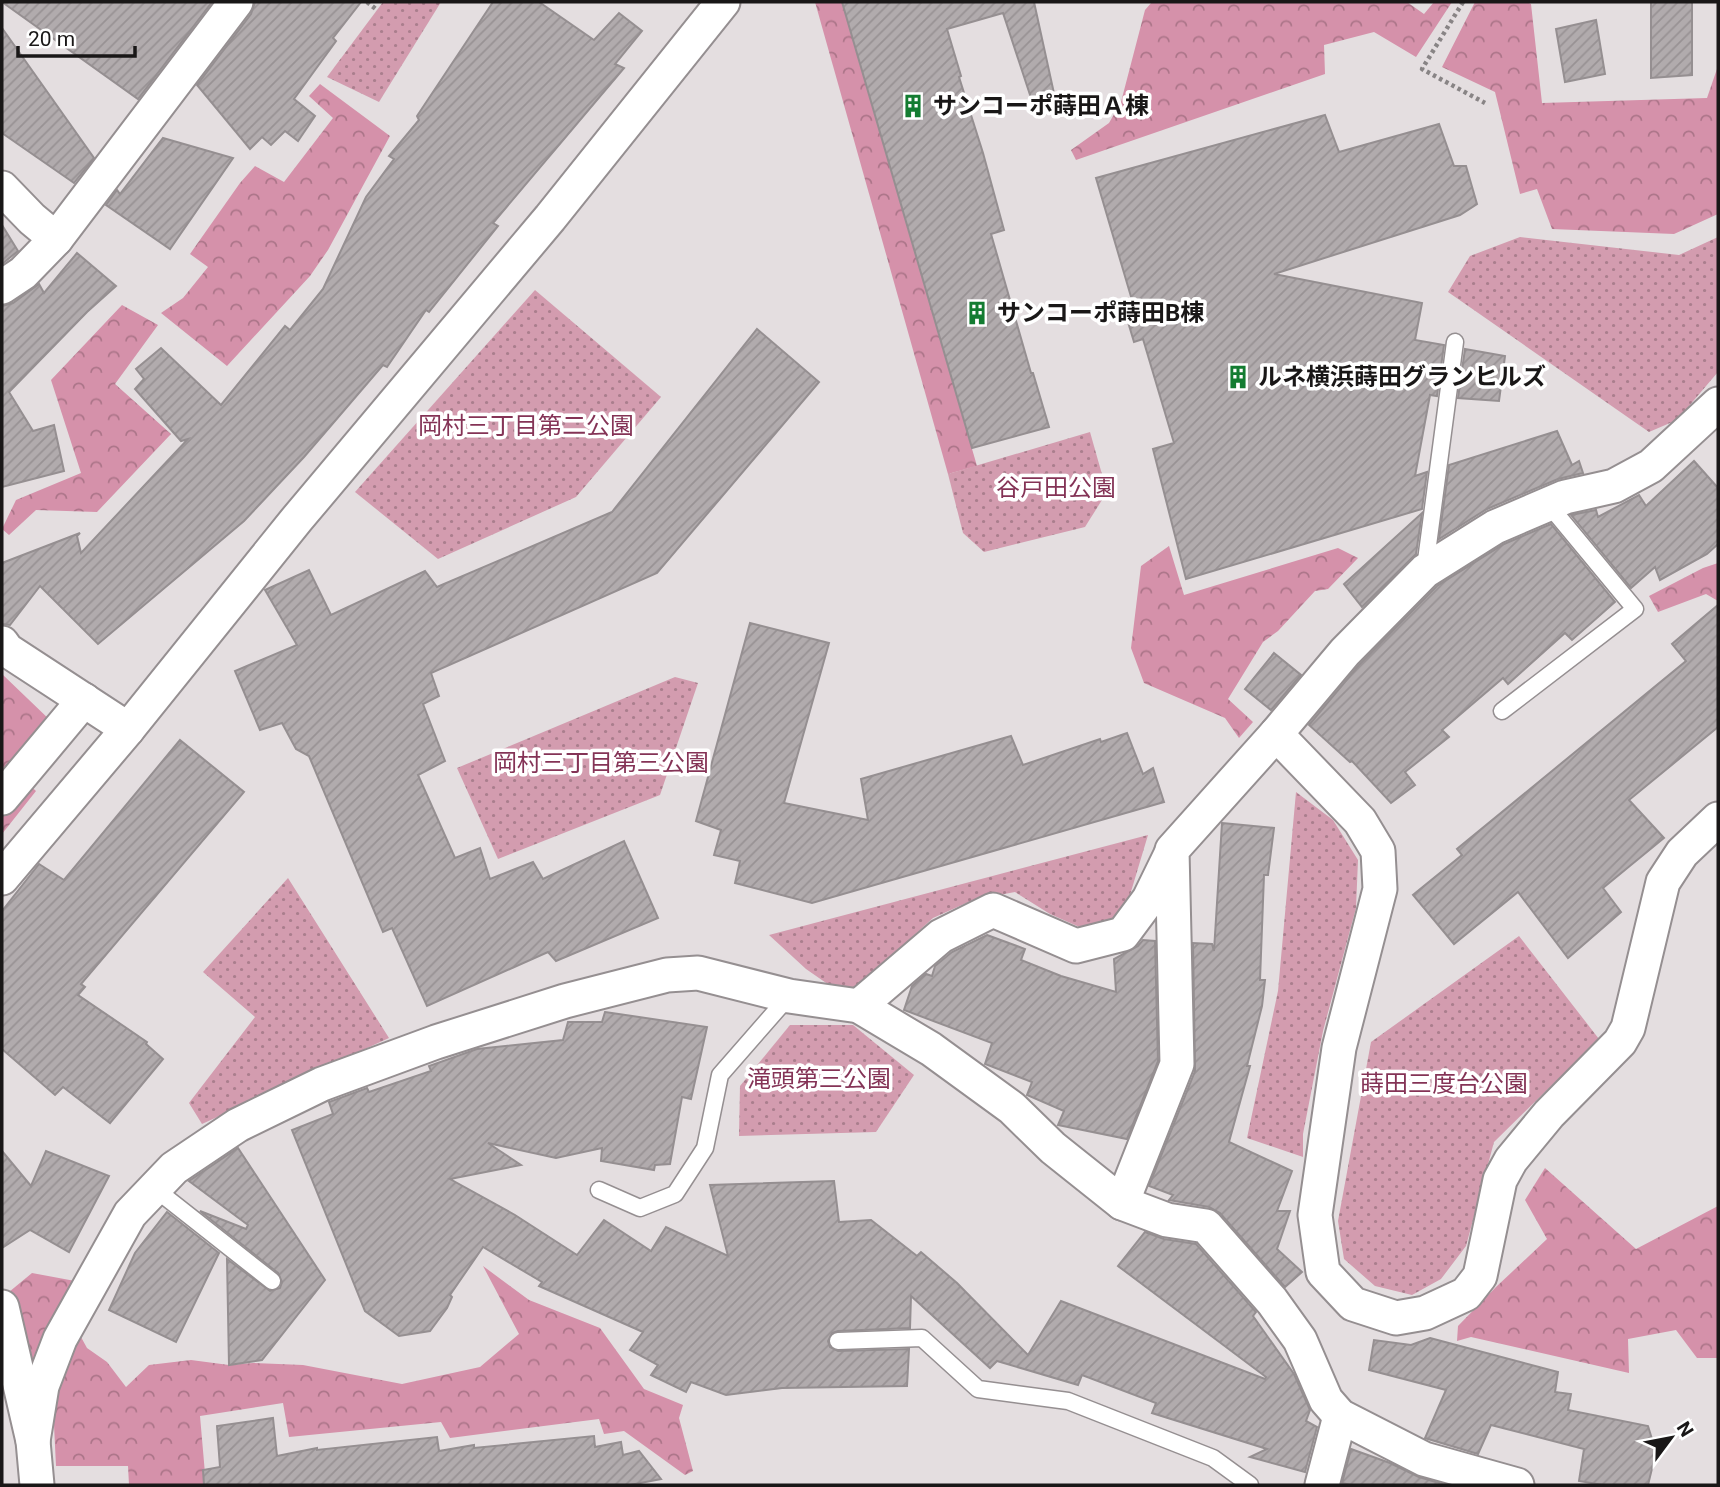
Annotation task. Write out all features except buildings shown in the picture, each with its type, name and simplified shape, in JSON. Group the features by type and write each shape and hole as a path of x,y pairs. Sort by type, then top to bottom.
{"street":[{"path":"2,287 23,273 56,239 236,2"},
{"path":"2,878 128,729 297,519 550,218 723,2"},
{"path":"2,188 56,239"},
{"path":"859,1006 941,936 993,910 1076,946 1123,934 1149,899 1172,850 1345,652 1425,571 1495,527 1565,497 1614,486 1651,466 1718,404"},
{"path":"2,643 7,650 128,729"},
{"path":"2,798 84,700"},
{"path":"1276,734 1360,821 1378,851 1380,889 1339,1048 1315,1214 1322,1272 1353,1304 1396,1318 1425,1313 1466,1294 1480,1276 1500,1180 1510,1160 1549,1114 1620,1042 1628,1028 1663,882 1682,853 1717,824"},
{"path":"1122,1203 1177,1064 1172,850"},
{"path":"33,1441 42,1386 60,1339 130,1214 174,1168 238,1125 322,1084 436,1042 565,1001 667,975 698,973 789,996 859,1006 931,1049 1012,1108 1053,1148 1122,1203 1167,1220 1206,1226 1272,1301 1300,1340 1325,1400 1340,1416 1424,1459 1517,1485"},
{"path":"2,1307 33,1441 37,1485"},
{"path":"1322,1485 1340,1416"}],"lane":[{"path":"1425,571 1455,342"},
{"path":"1502,711 1635,609 1548,504"},
{"path":"598,1190 640,1208 675,1194 705,1148 720,1075 789,996"},
{"path":"154,1188 272,1280"},
{"path":"838,1341 922,1338 978,1389 1068,1401 1213,1458 1250,1485"}],"path":[{"path":"367,2 377,10"},
{"path":"1463,2 1422,69 1485,103"}],"green space":[{"path":"383,2 441,2 379,102 327,77"},
{"path":"815,2 842,2 977,466 948,474"},
{"path":"1152,2 1407,2 1424,14 1434,2 1452,2 1416,57 1374,32 1324,45 1325,74 1076,160 1071,150 1109,123 1121,102 1145,10"},
{"path":"1475,2 1531,4 1542,103 1707,98 1718,66 1718,214 1674,234 1552,229 1537,189 1520,194 1495,92 1442,67"},
{"path":"320,84 390,136 328,250 310,276 227,366 161,313 183,298 208,267 190,254 240,183 255,166 284,182 333,118 309,96"},
{"path":"1520,237 1679,255 1718,237 1718,372 1677,420 1649,432 1448,292 1470,256"},
{"name":"岡村三丁目第二公園","path":"535,290 661,397 576,497 438,559 355,492"},
{"path":"122,305 158,325 115,384 171,434 97,512 36,510 9,535 2,529 16,500 81,473 51,380"},
{"name":"谷戸田公園","path":"1090,432 1107,492 1085,527 984,552 963,533 948,474"},
{"path":"1169,546 1184,595 1338,548 1358,558 1328,589 1315,591 1278,631 1263,642 1228,699 1253,722 1239,738 1225,718 1144,683 1131,648 1141,566"},
{"path":"1718,563 1718,601 1706,594 1658,612 1649,596"},
{"path":"2,674 52,722 13,770 36,791 2,834"},
{"name":"岡村三丁目第三公園","path":"675,677 698,683 660,795 498,859 457,768"},
{"path":"1296,792 1333,820 1358,860 1356,908 1323,1031 1303,1134 1303,1157 1247,1138 1278,991"},
{"path":"1148,835 1130,895 1111,922 1084,929 1050,914 1015,892 973,900 933,918 855,989 832,987 806,969 769,935"},
{"path":"288,878 389,1038 202,1124 189,1103 255,1017 203,972"},
{"name":"蒔田三度台公園","path":"1519,936 1599,1039 1494,1142 1466,1246 1441,1279 1412,1295 1375,1286 1344,1259 1338,1221 1371,1042"},
{"name":"滝頭第三公園","path":"790,1025 853,1025 914,1075 876,1132 739,1136 740,1086"},
{"path":"1545,1168 1636,1249 1718,1206 1718,1358 1697,1358 1676,1330 1628,1339 1629,1373 1471,1337 1457,1341 1458,1326 1547,1239 1525,1200"},
{"path":"483,1266 529,1300 600,1328 644,1389 683,1405 679,1418 693,1471 685,1475 624,1431 604,1434 599,1419 450,1438 441,1422 289,1437 283,1403 200,1416 206,1485 129,1485 128,1466 56,1466 52,1384 76,1328 87,1348 107,1362 126,1387 149,1365 191,1360 229,1365 303,1365 402,1384 480,1367 519,1334"},
{"path":"32,1273 75,1281 31,1392 9,1292"}],"place":[{"name":"サンコーポ蒔田Ａ棟","path":"913,106"},
{"name":"サンコーポ蒔田B棟","path":"977,313"},
{"name":"ルネ横浜蒔田グランヒルズ","path":"1238,377"}]}
